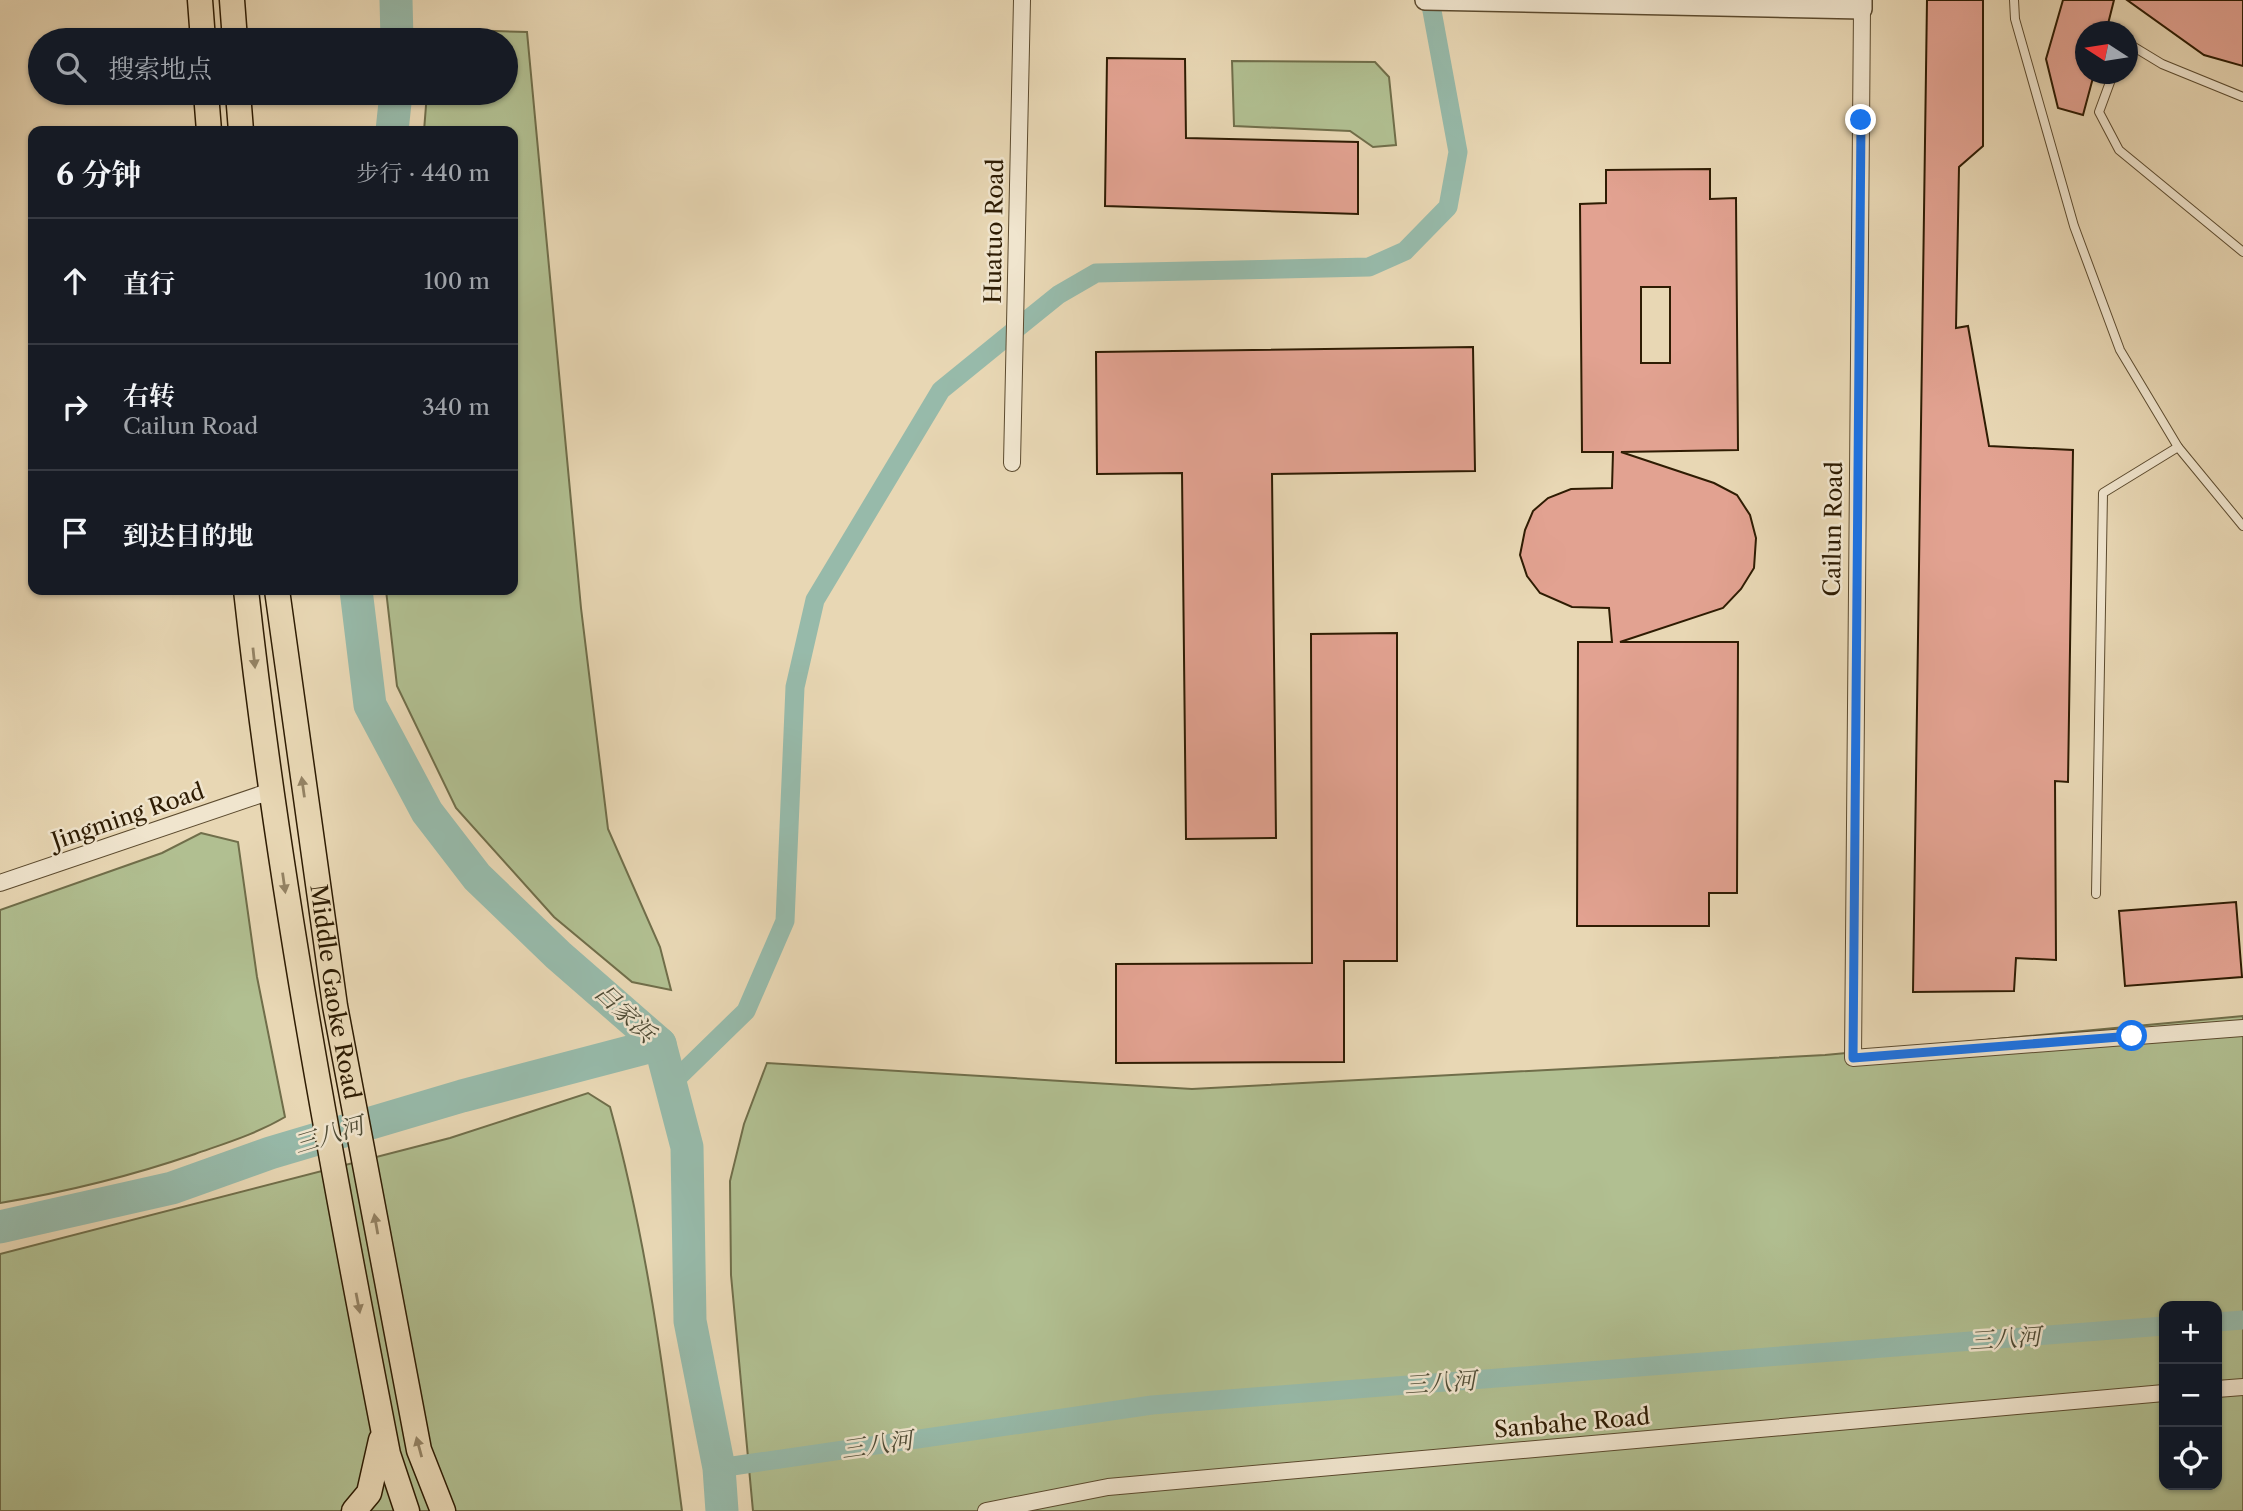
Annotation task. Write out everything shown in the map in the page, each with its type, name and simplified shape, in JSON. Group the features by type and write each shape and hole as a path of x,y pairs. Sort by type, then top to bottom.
{"main road":[{"path":"200,0 202,28"},
{"path":"232,0 233,28"},
{"path":"207,105 209,126"},
{"path":"239,105 241,126"},
{"name":"Middle Gaoke Road","path":"247,595 288,917 383,1429 407,1511"},
{"name":"Middle Gaoke Road","path":"278,595 320,912 352,1096 419,1450 443,1511"},
{"path":"354,1511 369,1493 376,1471 383,1429"}],"street":[{"name":"Huatuo Road","path":"1012,463 1022,0"},
{"path":"1425,0 1863,5"},
{"name":"Cailun Road","path":"1863,5 1853,1058 2243,1028"},
{"name":"Jingming Road","path":"0,883 271,791"},
{"path":"2222,1389 2243,1387"},
{"name":"Sanbahe Road","path":"986,1511 1108,1488 2159,1393"}],"lane":[{"path":"2014,0 2015,19 2074,226 2120,350 2178,447 2243,526"},
{"path":"2138,49 2162,64 2243,96"},
{"path":"2109,84 2099,112 2119,150 2218,235 2243,252"},
{"path":"2096,894 2103,493 2178,447"}],"green space":[{"path":"518,32 527,32 581,608 608,829 660,947 671,990 632,982 554,917 456,808 397,686 387,595 518,595 518,126 424,126 426,105 518,105"},
{"path":"1232,61 1375,62 1389,77 1396,145 1373,147 1350,131 1234,126"},
{"path":"201,833 238,842 257,977 285,1117 241,1138 147,1169 0,1203 0,910 162,853"},
{"path":"2243,1016 2243,1511 753,1511 731,1275 730,1181 744,1124 767,1063 1192,1089 1825,1055"},
{"path":"588,1093 610,1107 623,1157 661,1358 682,1511 0,1511 0,1254 450,1138"}],"building":[{"path":"1927,0 1983,0 1983,146 1959,167 1956,328 1968,326 1989,446 2073,450 2068,782 2055,781 2056,960 2016,958 2014,991 1913,992"},
{"path":"2063,0 2114,0 2109,21 2075,21 2075,84 2091,84 2083,115 2058,108 2046,59"},
{"path":"2127,0 2243,0 2243,66 2204,55"},
{"path":"1107,58 1185,59 1186,138 1358,142 1358,214 1105,206"},
{"path":"1710,169 1710,199 1736,198 1738,450 1621,452 1714,483 1737,495 1750,515 1756,538 1754,568 1741,589 1723,608 1620,642 1738,642 1737,893 1709,893 1709,926 1577,926 1578,642 1612,642 1609,608 1572,607 1540,593 1527,576 1520,555 1525,530 1533,511 1548,498 1571,489 1612,488 1613,452 1582,452 1580,204 1606,203 1606,170","holes":["1641,287 1670,287 1670,363 1641,363"]},
{"path":"1473,347 1475,471 1272,474 1276,838 1186,839 1182,473 1097,474 1096,352"},
{"path":"1397,633 1397,961 1344,961 1344,1062 1116,1063 1116,964 1312,963 1311,634"},
{"path":"2236,902 2242,977 2125,986 2119,911"}],"waterway":[{"name":"吕家浜","path":"396,0 397,28"},
{"path":"670,1085 746,1011 785,921 795,687 815,600 941,390 1058,295 1096,273 1369,267 1405,251 1448,207 1458,152 1430,0"},
{"name":"吕家浜","path":"393,126 395,105"},
{"name":"吕家浜","path":"357,595 370,705 427,812 477,877 558,955 660,1044 687,1147 690,1321 719,1468 722,1511"},
{"name":"三八河","path":"0,1227 172,1188 270,1153 462,1096 660,1044"},
{"name":"三八河","path":"2222,1322 2243,1320"},
{"name":"三八河","path":"719,1468 1152,1405 2159,1326"}],"route":[{"path":"1861,120 1853,1058 2132,1036"}]}
